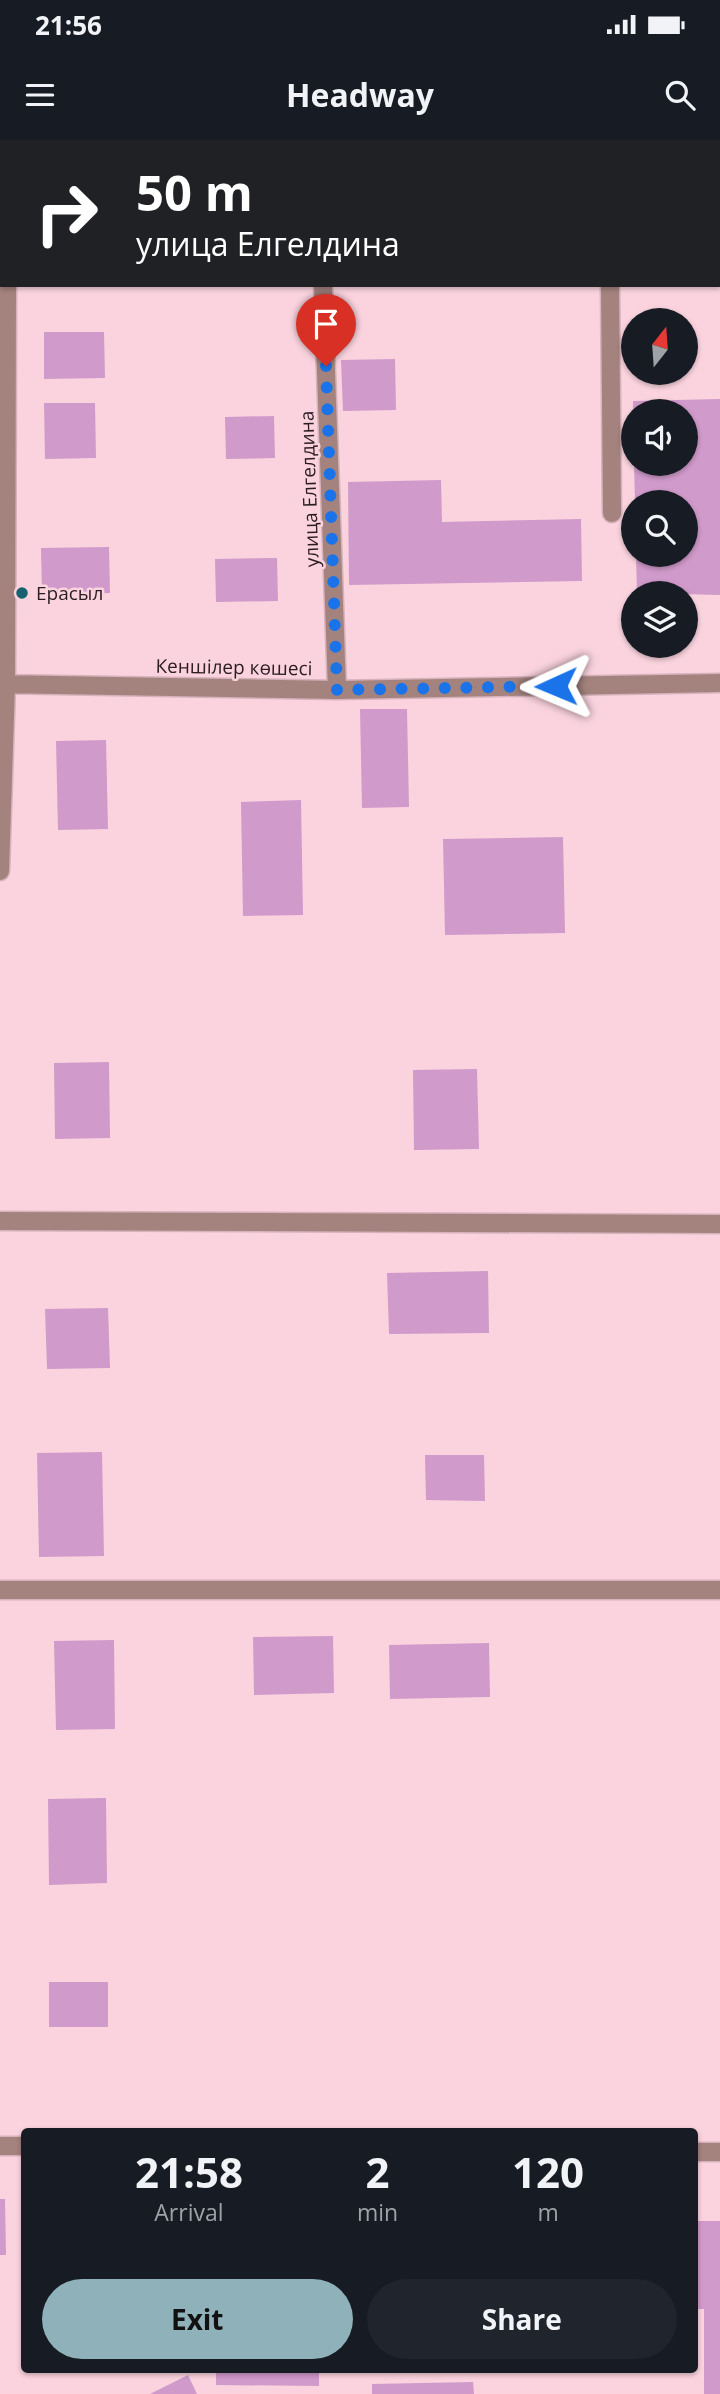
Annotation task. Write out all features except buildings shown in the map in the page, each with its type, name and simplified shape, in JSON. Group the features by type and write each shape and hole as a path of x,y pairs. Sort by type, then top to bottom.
{"street":[{"path":"0,871 7,287"},
{"name":"улица Елгелдина","path":"323,287 337,690"},
{"path":"610,287 612,513"},
{"name":"Кеншілер көшесі","path":"3,684 337,690 720,683"},
{"path":"0,1222 720,1224"},
{"path":"0,1590 720,1590"},
{"path":"0,2146 21,2147"},
{"path":"698,2152 720,2152"}],"place":[{"name":"Ерасыл","path":"22,593"}],"route":[{"path":"326,366 337,690 556,686"}]}
